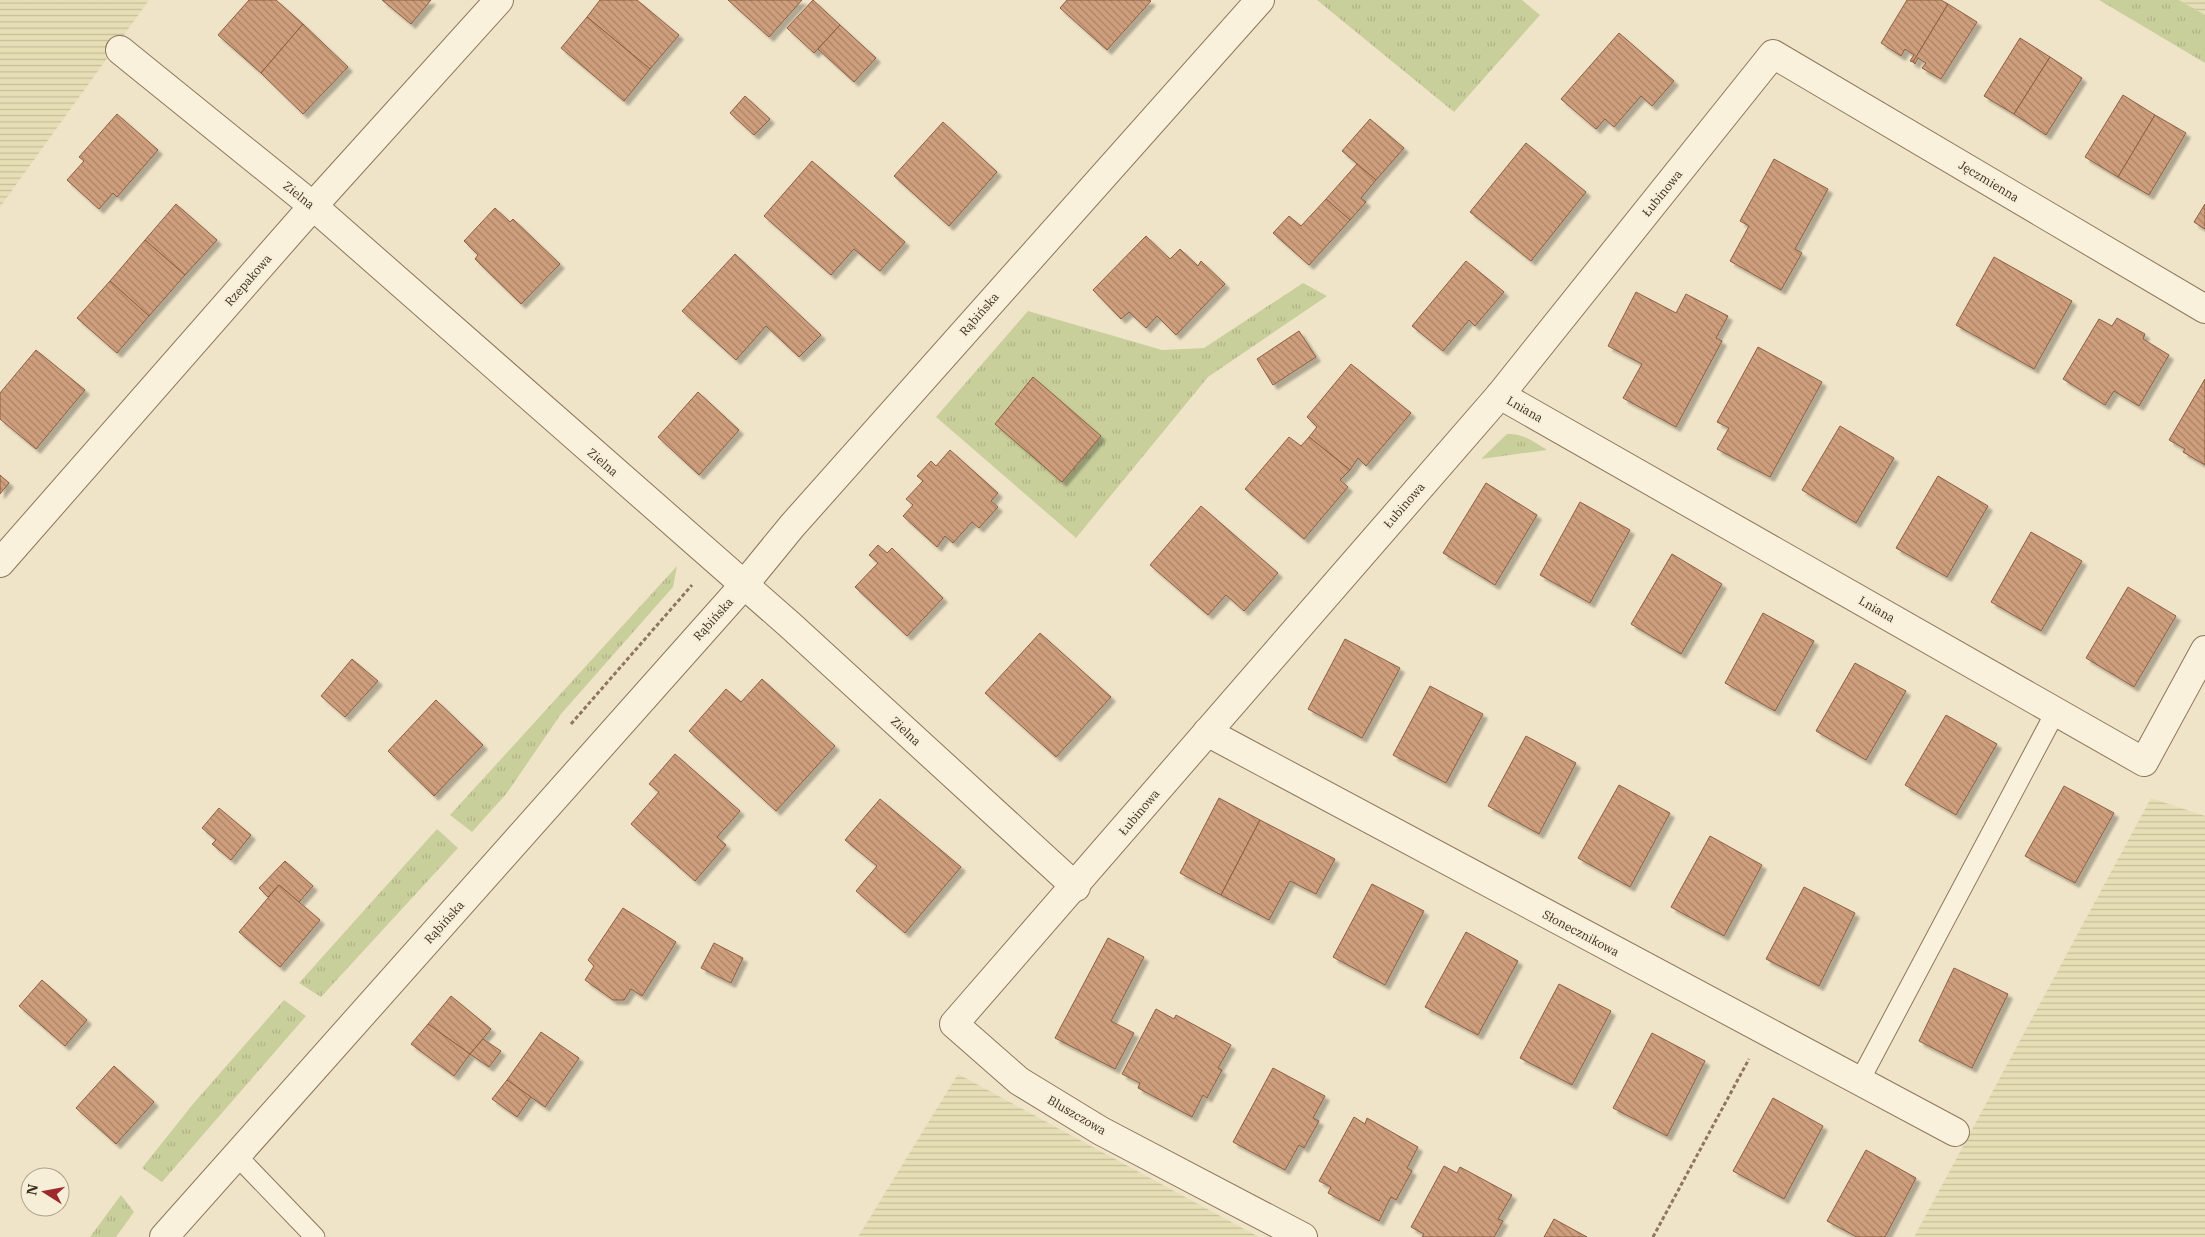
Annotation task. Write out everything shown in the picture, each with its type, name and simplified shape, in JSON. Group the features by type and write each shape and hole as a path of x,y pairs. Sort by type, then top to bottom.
{"street":[{"name":"Rzepakowa","path":"0,563 313,206 499,0"},
{"name":"Rąbińska","path":"164,1237 743,586 838,474 1260,0"},
{"name":"Zielna","path":"120,50 313,206 743,586 790,625 1076,887"},
{"name":"Jęczmienna","path":"1773,54 2205,309"},
{"name":"Łubinowa","path":"1023,947 1500,395 1773,54"},
{"name":"Lniana","path":"1500,395 2144,762 2205,650"},
{"name":"Słonecznikowa","path":"1207,732 1955,1132"},
{"name":"Bluszczowa","path":"1023,947 954,1024 1019,1081 1101,1130 1303,1237"}],"lane":[{"path":"1859,1082 2056,711"},
{"path":"236,1155 315,1237"}],"path":[{"path":"1653,1237 1764,1031"}],"shaded area":[{"path":"0,0 149,0 0,207"},
{"path":"2179,0 2205,0 2205,15"},
{"path":"2151,798 2205,816 2205,1237 1914,1237"},
{"path":"958,1074 1259,1237 858,1237"}],"green space":[{"path":"1317,0 1522,0 1540,15 1454,112"},
{"path":"2099,0 2179,0 2205,15 2205,63"},
{"path":"1303,283 1327,296 1208,377 1076,538 936,417 1028,311 1162,350 1204,348"},
{"path":"1507,434 1513,434 1533,441 1547,450 1481,459"},
{"path":"677,566 673,587 561,714 507,793 472,832 450,815"},
{"path":"437,829 458,848 321,997 299,983"},
{"path":"284,1000 306,1016 162,1182 142,1168 193,1104"},
{"path":"121,1195 134,1212 116,1237 90,1237"}],"building":[{"path":"249,0 276,0 303,24 261,73 218,35"},
{"path":"382,0 431,0 411,24"},
{"path":"600,0 637,0 679,35 650,69 587,17"},
{"path":"728,0 802,0 769,37"},
{"path":"813,0 840,25 814,53 787,28"},
{"path":"1067,0 1151,1 1107,50 1060,8"},
{"path":"1907,0 1941,0 1948,4 1913,62 1910,61 1914,55 1905,49 1901,56 1881,43"},
{"path":"1948,4 1977,22 1941,79 1922,68 1926,63 1918,58 1915,64 1913,62"},
{"path":"587,17 650,69 624,101 561,48"},
{"path":"303,24 348,67 303,114 261,73"},
{"path":"840,25 876,58 854,82 818,49"},
{"path":"1619,33 1674,81 1652,106 1641,96 1614,127 1605,119 1596,129 1561,99"},
{"path":"2020,38 2050,57 2014,114 1984,96"},
{"path":"2050,57 2082,78 2046,135 2014,114"},
{"path":"2123,95 2155,115 2118,177 2085,157"},
{"path":"745,96 770,119 754,135 730,113"},
{"path":"117,114 158,150 117,197 113,193 99,209 67,180 84,161 79,157"},
{"path":"2155,115 2186,133 2149,195 2118,177"},
{"path":"1370,119 1404,148 1376,180 1342,151"},
{"path":"943,122 997,172 949,226 894,176"},
{"path":"1526,143 1586,192 1531,261 1470,212"},
{"path":"1774,159 1828,189 1795,249 1802,253 1781,290 1730,261 1749,226 1740,221"},
{"path":"812,161 905,242 880,271 854,249 831,275 764,216"},
{"path":"1357,164 1376,180 1361,198 1366,202 1350,220 1326,199"},
{"path":"1326,199 1350,220 1309,265 1273,233 1289,216 1301,226"},
{"path":"176,204 217,240 185,275 145,240"},
{"path":"2205,204 2205,229 2194,222"},
{"path":"495,208 510,222 513,219 560,264 521,304 475,259 478,255 464,241"},
{"path":"1146,236 1170,259 1180,249 1198,266 1201,261 1225,284 1176,335 1157,316 1146,328 1129,312 1121,319 1093,290"},
{"path":"145,240 185,275 149,316 110,281"},
{"path":"735,254 821,335 799,357 766,326 736,360 682,311"},
{"path":"1994,257 2072,301 2034,369 1956,325"},
{"path":"1466,261 1504,292 1475,326 1469,320 1443,351 1412,326"},
{"path":"110,281 149,316 117,353 77,318"},
{"path":"1636,292 1676,313 1686,294 1728,316 1716,338 1722,341 1676,427 1623,398 1642,364 1608,346"},
{"path":"2117,318 2145,334 2143,339 2169,355 2139,406 2114,391 2105,405 2063,379 2099,319 2112,326"},
{"path":"1299,331 1316,357 1273,385 1257,359"},
{"path":"1758,347 1822,382 1770,477 1717,449 1729,428 1717,422"},
{"path":"36,350 85,390 36,449 0,419 0,393"},
{"path":"1351,364 1411,413 1366,466 1358,458 1350,470 1309,437 1317,427 1307,417"},
{"path":"1033,377 1101,436 1062,482 995,424"},
{"path":"2205,379 2205,465 2183,452 2185,449 2169,440"},
{"path":"698,392 739,430 699,475 658,437"},
{"path":"1840,426 1894,458 1856,523 1802,490"},
{"path":"1289,437 1301,446 1309,437 1350,470 1340,480 1348,487 1304,539 1245,489"},
{"path":"950,450 998,493 991,501 998,507 979,528 972,522 953,543 945,536 937,547 903,516 913,505 906,499 923,481 917,476 931,461 936,466"},
{"path":"0,475 9,483 0,494"},
{"path":"1938,476 1988,506 1947,577 1896,548"},
{"path":"1486,483 1537,515 1495,585 1443,553"},
{"path":"1580,502 1630,530 1590,603 1540,575"},
{"path":"1201,506 1278,573 1244,611 1226,595 1208,615 1150,565"},
{"path":"2031,532 2082,561 2041,631 1991,602"},
{"path":"878,545 887,553 892,548 943,598 907,636 855,587 878,563 869,555"},
{"path":"1672,554 1722,584 1681,654 1631,624"},
{"path":"2128,587 2176,616 2134,687 2086,658"},
{"path":"1763,613 1814,641 1775,711 1725,683"},
{"path":"1040,633 1111,697 1056,757 985,693"},
{"path":"1345,639 1400,668 1362,738 1308,709"},
{"path":"352,659 378,681 345,717 321,696"},
{"path":"1855,663 1906,691 1866,760 1816,731"},
{"path":"762,679 835,746 776,811 689,731 726,689 741,702"},
{"path":"1430,686 1483,714 1446,783 1393,755"},
{"path":"436,700 483,745 434,796 388,751"},
{"path":"1946,715 1997,744 1956,815 1905,785"},
{"path":"1526,736 1576,763 1539,834 1488,806"},
{"path":"675,754 740,811 717,837 726,845 695,881 631,824 659,792 649,784"},
{"path":"1619,785 1670,813 1630,887 1578,858"},
{"path":"2064,786 2114,813 2075,883 2025,856"},
{"path":"1219,798 1260,820 1221,895 1180,873"},
{"path":"880,799 961,867 905,933 856,891 877,866 845,840"},
{"path":"219,808 251,835 231,860 212,844 216,840 202,828"},
{"path":"1260,820 1335,859 1316,894 1290,881 1269,920 1221,895"},
{"path":"1710,836 1762,865 1724,936 1671,907"},
{"path":"285,861 313,886 299,902 279,885 268,897 259,888"},
{"path":"1372,884 1424,911 1385,985 1333,957"},
{"path":"279,885 320,920 280,967 239,932"},
{"path":"1804,887 1855,913 1819,986 1766,959"},
{"path":"623,908 676,942 642,996 631,989 624,1000 613,1000 585,980 594,966 588,960"},
{"path":"1466,932 1518,961 1478,1035 1425,1007"},
{"path":"1108,938 1144,957 1111,1021 1134,1033 1115,1069 1055,1038"},
{"path":"714,943 743,958 731,983 701,968"},
{"path":"1954,968 2008,994 1972,1068 1919,1041"},
{"path":"42,980 87,1020 65,1046 19,1006"},
{"path":"1559,984 1611,1011 1572,1085 1520,1058"},
{"path":"451,996 491,1029 470,1054 428,1024"},
{"path":"1156,1009 1174,1019 1176,1015 1231,1045 1218,1068 1222,1070 1207,1098 1203,1095 1192,1117 1138,1088 1140,1083 1122,1074"},
{"path":"428,1024 470,1054 454,1076 411,1044"},
{"path":"541,1032 579,1058 545,1107 507,1080"},
{"path":"1652,1033 1705,1061 1667,1136 1613,1108"},
{"path":"483,1039 501,1051 489,1067 470,1054"},
{"path":"114,1066 154,1102 116,1144 76,1108"},
{"path":"1273,1068 1325,1096 1313,1118 1319,1121 1304,1148 1299,1145 1285,1170 1233,1142"},
{"path":"507,1080 531,1097 517,1117 492,1099"},
{"path":"1773,1098 1823,1126 1784,1199 1733,1171"},
{"path":"1354,1117 1365,1124 1367,1118 1418,1147 1407,1168 1412,1171 1396,1200 1391,1197 1379,1221 1328,1193 1331,1187 1319,1181"},
{"path":"1866,1150 1916,1178 1885,1237 1857,1237 1827,1221"},
{"path":"1444,1166 1457,1173 1460,1167 1512,1195 1498,1219 1503,1221 1494,1237 1422,1237 1424,1234 1411,1227"},
{"path":"1554,1219 1587,1237 1544,1237"}]}
